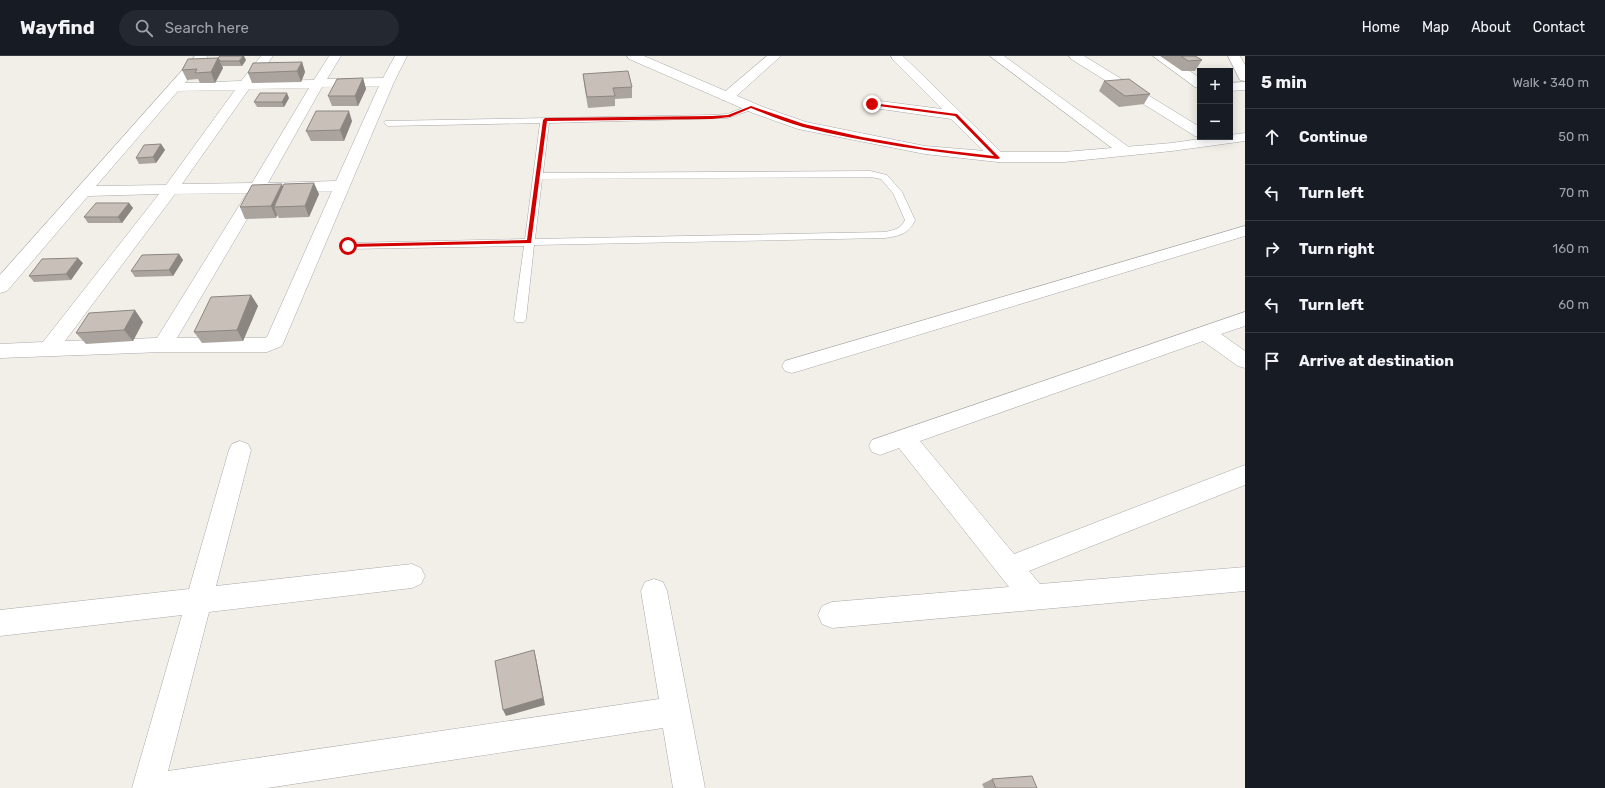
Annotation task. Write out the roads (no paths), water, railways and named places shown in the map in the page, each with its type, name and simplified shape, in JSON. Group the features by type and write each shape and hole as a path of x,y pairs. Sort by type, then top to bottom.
{"street":[{"path":"0,287 202,56"},
{"path":"49,349 171,189 244,85 267,56"},
{"path":"163,345 335,56"},
{"path":"0,351 163,345 267,345 275,341 387,82 401,56"},
{"path":"633,56 727,98 803,126 925,150 998,158 1064,157 1125,151 1204,140"},
{"path":"727,98 775,56"},
{"path":"996,56 1125,151"},
{"path":"1075,56 1197,130"},
{"path":"1159,56 1197,82"},
{"path":"1234,56 1245,78"},
{"path":"898,57 998,158"},
{"path":"175,87 317,85 387,82"},
{"path":"1233,87 1245,86"},
{"path":"872,104 956,115"},
{"path":"1233,138 1245,137"},
{"path":"83,191 342,186"},
{"path":"792,366 1245,231"},
{"path":"880,446 1245,319"},
{"path":"1205,333 1245,362"},
{"path":"904,438 1033,596"},
{"path":"148,788 240,450"},
{"path":"1010,567 1245,475"},
{"path":"0,623 412,576"},
{"path":"832,615 1033,596 1245,579"},
{"path":"654,591 674,712 689,788"},
{"path":"162,788 674,712"}],"lane":[{"path":"388,123 712,117 728,116 751,107"},
{"path":"520,319 545,120"},
{"path":"348,246 884,235 900,233 908,227 910,220 897,192 884,177 870,174 538,176"}]}
